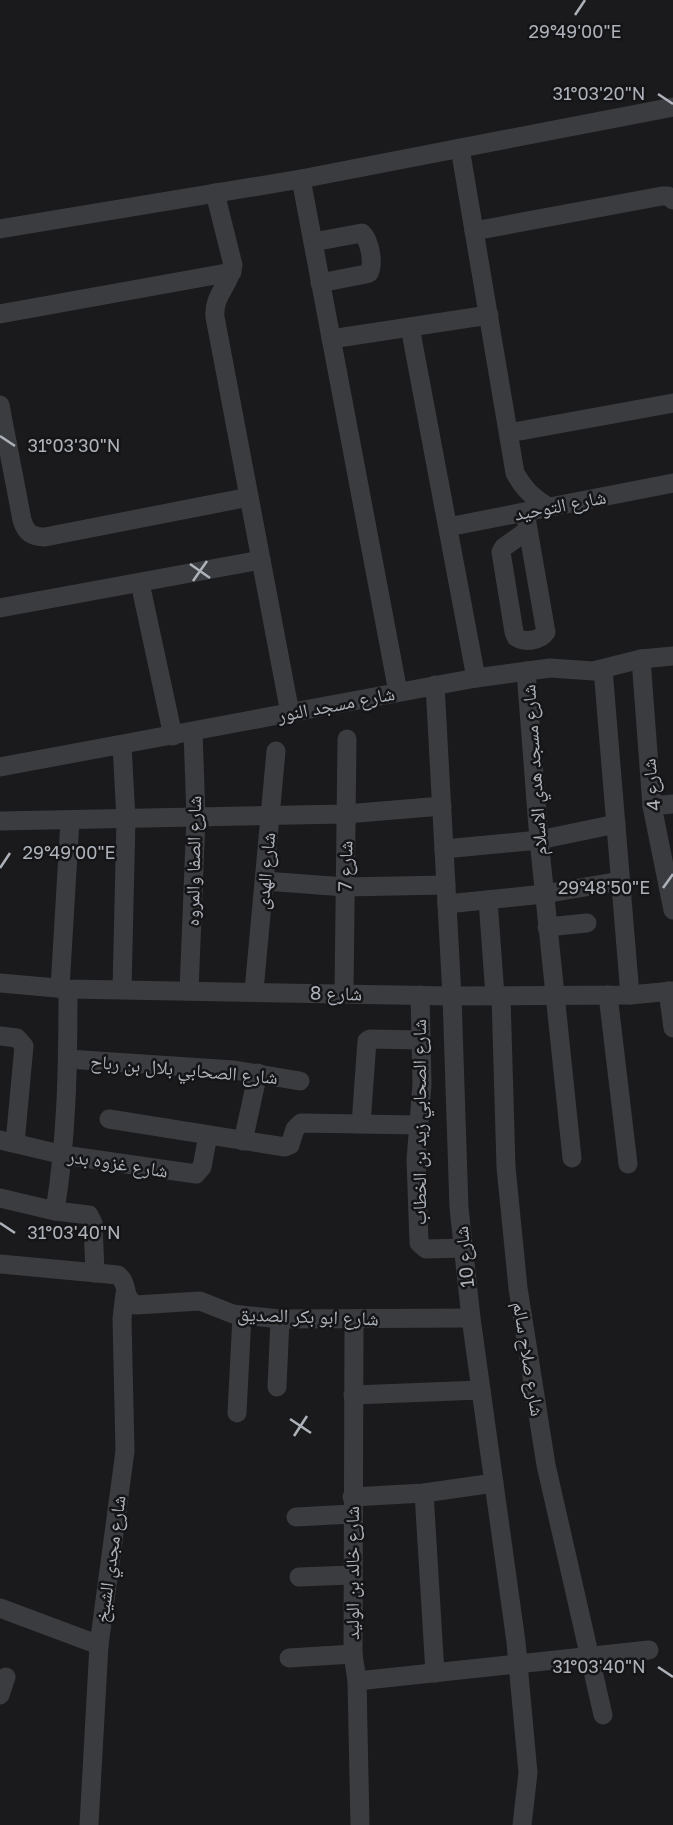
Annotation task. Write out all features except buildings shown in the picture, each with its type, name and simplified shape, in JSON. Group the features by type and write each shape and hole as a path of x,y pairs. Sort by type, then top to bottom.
{"street":[{"path":"0,229 300,179 673,107"},
{"path":"460,148 515,473 523,488 549,507"},
{"path":"300,179 398,691"},
{"path":"215,193 232,258 232,272 214,308 290,713"},
{"path":"474,231 662,196 673,200"},
{"path":"313,242 362,233 367,239 372,266 369,273 320,283"},
{"path":"0,314 232,272"},
{"path":"331,339 489,315"},
{"path":"410,327 476,678"},
{"path":"509,433 673,403"},
{"path":"0,405 22,520 26,530 34,537 249,497"},
{"name":"شارع التوحيد","path":"448,527 527,521 549,507 673,483"},
{"path":"527,521 546,632 539,638 524,641 516,637 514,632 501,552 527,521"},
{"path":"0,608 261,560"},
{"path":"140,583 173,736"},
{"name":"شارع مسجد النور","path":"0,767 476,678 550,668 582,672 641,659 673,656"},
{"name":"شارع 4","path":"641,659 652,806 673,910"},
{"path":"603,669 630,995"},
{"name":"شارع مسجد هدي الاسلام","path":"526,671 553,996 572,1158"},
{"name":"شارع 10","path":"435,685 453,996 454,1103 464,1248 518,1665 528,1773 522,1825"},
{"name":"شارع الصفا والمروه","path":"189,991 196,817 193,732"},
{"name":"شارع 7","path":"344,993 347,739"},
{"path":"122,745 126,818 122,989"},
{"name":"شارع الهدى","path":"254,991 276,751"},
{"path":"652,806 673,804"},
{"path":"0,821 346,814 442,806"},
{"path":"55,1211 64,1155 68,1059 64,988 70,820"},
{"path":"444,849 539,840 616,824"},
{"path":"265,881 488,900 544,894 620,880"},
{"path":"488,900 498,996"},
{"path":"547,927 587,923"},
{"name":"شارع 8","path":"0,983 64,988 453,996 630,995 670,991"},
{"path":"670,991 673,1028"},
{"name":"شارع الصحابي زيد بن الخطاب","path":"420,995 421,1091 416,1160 419,1243 426,1249 464,1248"},
{"path":"608,995 628,1164"},
{"name":"شارع صلاح سالم","path":"498,996 506,1167 518,1288 546,1465 603,1715"},
{"path":"0,1036 17,1038 24,1046 8,1142"},
{"path":"361,1124 367,1041 421,1040"},
{"name":"شارع الصحابي بلال بن رباح","path":"68,1059 258,1073 300,1081"},
{"path":"243,1141 258,1073"},
{"path":"108,1119 285,1147 290,1144 295,1129 302,1123 418,1125"},
{"name":"شارع غزوه بدر","path":"8,1142 64,1155 196,1174 202,1167 208,1135"},
{"path":"0,1198 55,1211 85,1213 92,1218 95,1273"},
{"name":"شارع ابو بكر الصديق","path":"0,1264 118,1275 124,1283 129,1301 136,1305 200,1301 242,1316 280,1319 471,1318"},
{"name":"شارع مجدي الشيخ","path":"89,1825 99,1645 125,1451 122,1310 125,1294"},
{"path":"237,1413 242,1316"},
{"path":"277,1387 280,1319"},
{"name":"شارع خالد بن الوليد","path":"354,1320 352,1575 360,1825"},
{"path":"353,1395 481,1390"},
{"path":"296,1517 494,1483"},
{"path":"424,1493 435,1673"},
{"path":"299,1577 352,1575"},
{"path":"0,1608 99,1645"},
{"path":"357,1681 649,1650"},
{"path":"289,1658 353,1654"}]}
